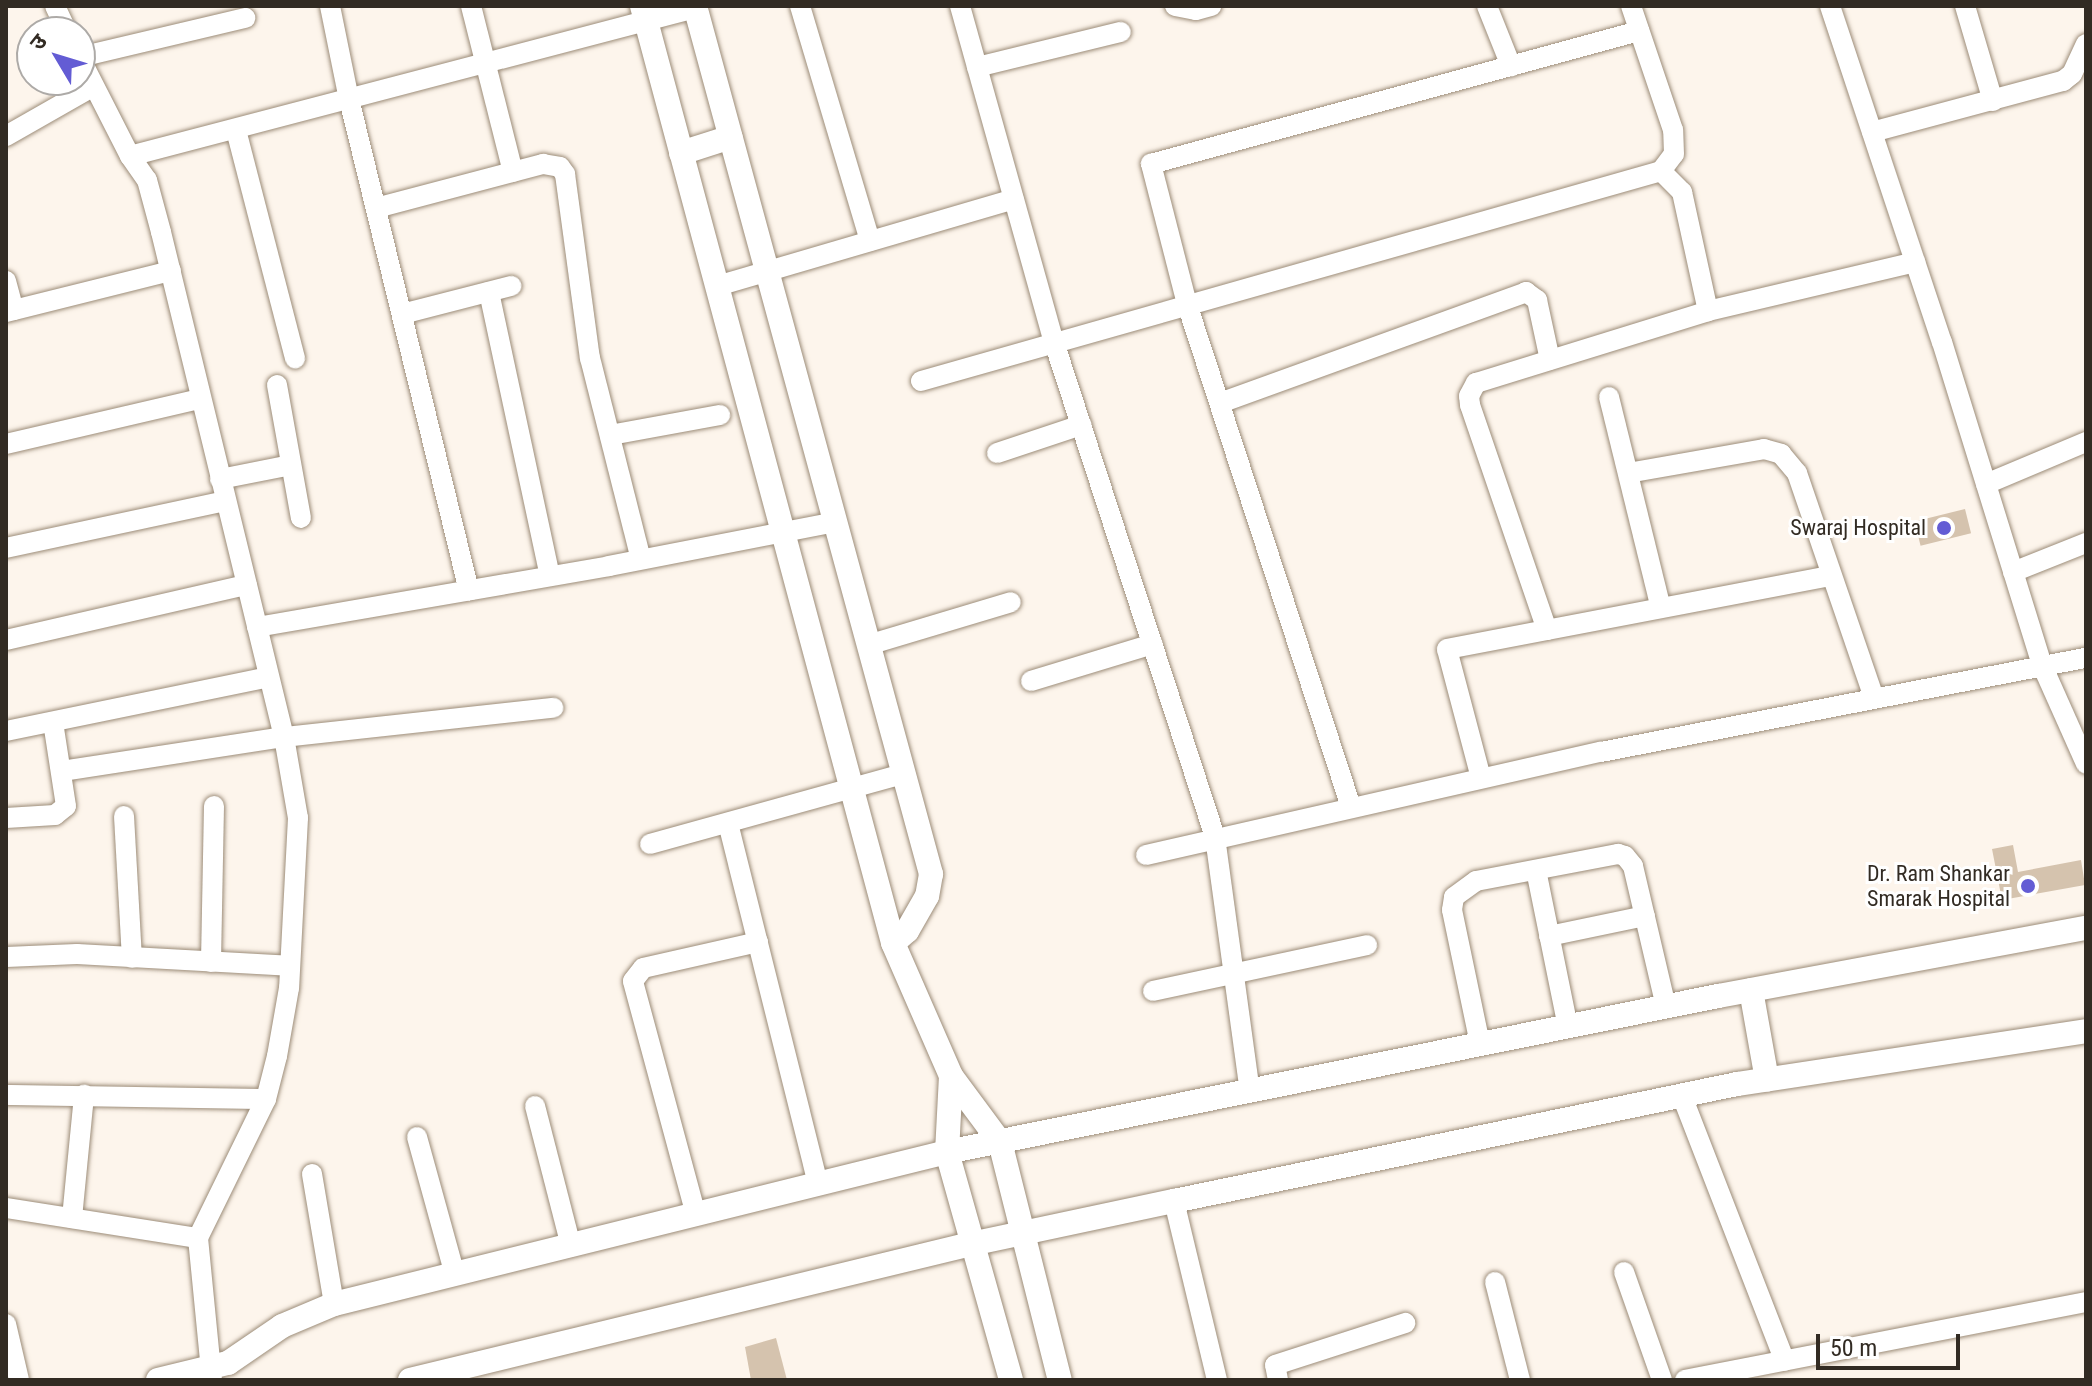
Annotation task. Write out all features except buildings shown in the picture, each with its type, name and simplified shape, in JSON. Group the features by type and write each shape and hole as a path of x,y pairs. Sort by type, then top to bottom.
{"street":[{"path":"330,6 349,99 469,591"},
{"path":"471,6 513,172"},
{"path":"800,6 870,241"},
{"path":"960,6 1054,342 1215,837 1250,1091"},
{"path":"1175,6 1196,10 1211,6"},
{"path":"1487,6 1511,66"},
{"path":"921,381 1661,171 1674,154 1673,130 1631,6"},
{"path":"1830,6 1915,262 2042,665 2086,764"},
{"path":"1965,6 1993,101"},
{"path":"130,156 486,64 644,14 695,7 931,874 922,905 907,931 893,943"},
{"path":"644,14 893,943 951,1076 1000,1142 1060,1380"},
{"path":"96,54 245,18"},
{"path":"1351,807 1187,304 1151,164 1639,31"},
{"path":"977,67 1121,32"},
{"path":"1872,132 2063,81 2072,74 2086,44"},
{"path":"96,94 147,180 284,737 298,818 289,966 277,1056 266,1099 198,1238 211,1374"},
{"path":"6,136 76,96"},
{"path":"236,130 295,358"},
{"path":"681,153 731,137"},
{"path":"376,208 554,163 565,174 590,358 641,559"},
{"path":"1661,171 1682,192 1708,311"},
{"path":"717,286 1014,199"},
{"path":"1547,630 1469,396 1476,383 1708,311 1915,262"},
{"path":"6,281 10,311 171,271"},
{"path":"402,314 511,286"},
{"path":"489,292 550,576"},
{"path":"1220,403 1526,292 1537,300 1550,360"},
{"path":"277,385 301,518"},
{"path":"1609,397 1661,608"},
{"path":"6,444 200,399"},
{"path":"610,435 720,415"},
{"path":"997,453 1081,425"},
{"path":"1986,484 2086,442"},
{"path":"1628,473 1764,449 1781,454 1797,473 1874,698"},
{"path":"220,479 291,465"},
{"path":"6,548 225,501"},
{"path":"257,627 469,591 835,522"},
{"path":"2013,572 2086,543"},
{"path":"1481,778 1447,649 1831,576"},
{"path":"6,640 247,585"},
{"path":"868,645 1011,602"},
{"path":"1031,681 1153,644"},
{"path":"1146,855 1481,778 2086,658"},
{"path":"6,731 269,677"},
{"path":"62,771 284,737 553,708"},
{"path":"6,818 62,812 66,796 53,722"},
{"path":"650,844 902,774"},
{"path":"211,962 214,806"},
{"path":"124,816 132,958"},
{"path":"728,823 818,1184"},
{"path":"1480,1044 1452,910 1454,897 1476,881 1618,854 1625,856 1633,866 1666,1007"},
{"path":"1536,870 1568,1027"},
{"path":"1549,936 1645,916"},
{"path":"158,1380 211,1374 282,1326 334,1304 947,1152 1751,990 2086,928"},
{"path":"696,1215 633,981 643,968 758,942"},
{"path":"1153,991 1367,945"},
{"path":"6,957 77,954 289,966"},
{"path":"1751,990 1767,1080"},
{"path":"410,1380 971,1244 1174,1201 1767,1080 2086,1031"},
{"path":"951,1076 947,1152 1011,1380"},
{"path":"6,1095 266,1099"},
{"path":"72,1218 84,1095"},
{"path":"1682,1096 1785,1361"},
{"path":"535,1106 571,1246"},
{"path":"417,1137 455,1275"},
{"path":"312,1174 334,1304"},
{"path":"1174,1201 1217,1380"},
{"path":"6,1208 198,1238"},
{"path":"1624,1272 1662,1380"},
{"path":"1495,1282 1520,1380"},
{"path":"1685,1380 2086,1302"},
{"path":"1278,1380 1275,1365 1405,1323"},
{"path":"6,1324 19,1380"}],"place":[{"name":"Swaraj Hospital","path":"1944,528"},
{"name":"Dr. Ram Shankar Smarak Hospital","path":"2028,886"}]}
